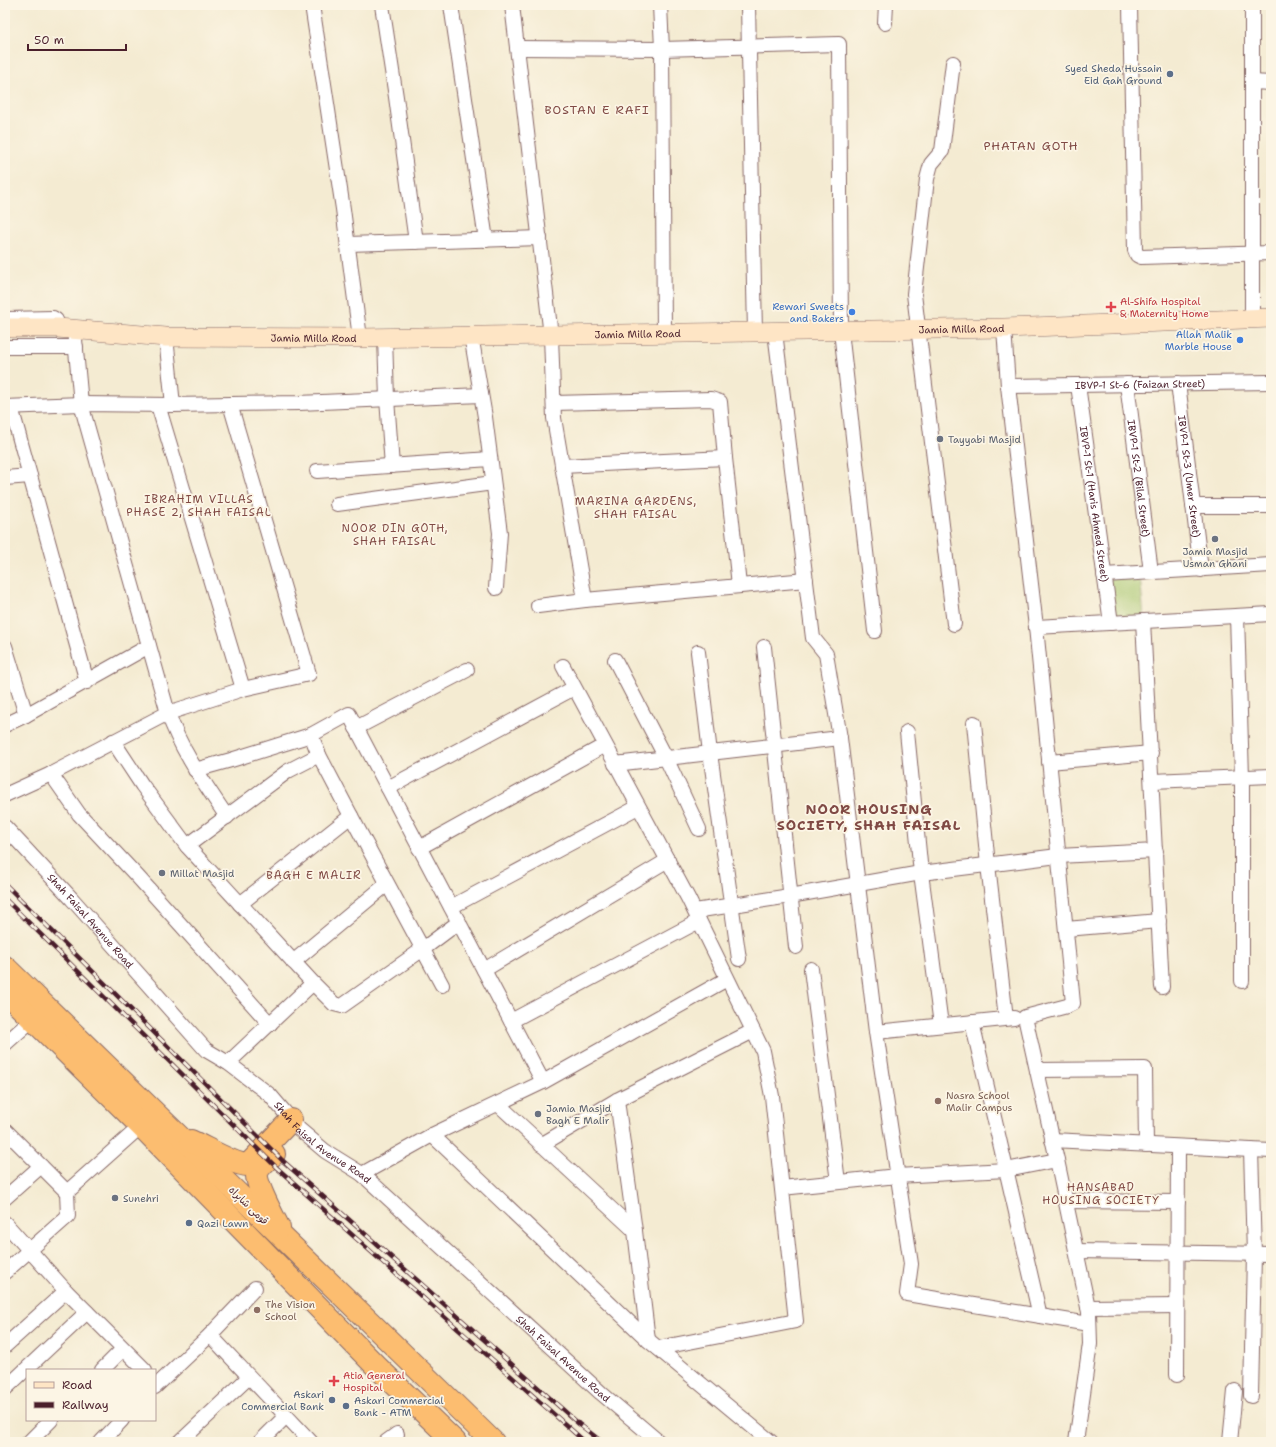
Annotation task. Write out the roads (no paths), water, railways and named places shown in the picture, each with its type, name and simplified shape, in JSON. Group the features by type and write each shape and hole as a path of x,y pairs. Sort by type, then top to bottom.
{"highway":[{"name":"قومی شاہراہ","path":"5,967 493,1442"},
{"path":"5,992 141,1126 377,1367 454,1442"},
{"path":"175,1133 242,1165 248,1165 295,1125"},
{"path":"284,1239 258,1185 256,1176 261,1166 295,1125"}],"main road":[{"name":"Jamia Milla Road","path":"5,328 68,333 166,337 360,338 918,330 1271,318"}],"street":[{"path":"312,5 348,244 360,338"},
{"path":"382,5 416,242"},
{"path":"451,5 486,240"},
{"path":"512,5 551,336 554,418 584,600"},
{"path":"660,5 662,49 664,334"},
{"path":"748,5 755,332"},
{"path":"885,23 886,5"},
{"path":"1130,5 1135,250 1137,255 1141,257 1271,253"},
{"path":"1252,5 1252,319"},
{"path":"517,48 662,49 839,44 842,331 874,630"},
{"path":"953,63 942,151 931,164 927,179 914,294 954,624"},
{"path":"1252,82 1271,83"},
{"path":"348,244 540,238"},
{"path":"5,319 53,318 68,333 81,404 168,713 173,728 195,770 227,817"},
{"path":"876,1032 1025,1017 1073,1003 1036,627 1008,386 1004,328"},
{"path":"775,332 813,638 826,654 840,738 876,1032 911,1264 907,1294 1089,1324"},
{"path":"5,347 68,333"},
{"path":"471,336 494,483 500,533 496,588"},
{"path":"166,337 173,405"},
{"path":"386,337 392,466"},
{"name":"IBVP-1 St-6 (Faizan Street)","path":"1008,386 1271,382"},
{"name":"IBVP-1 St-3 (Umer Street)","path":"1178,383 1201,570"},
{"name":"IBVP-1 St-2 (Bilal Street)","path":"1128,384 1151,572"},
{"path":"1078,385 1111,623"},
{"name":"IBVP-1 St-1 (Haris Ahmed Street)","path":"1078,385 1111,623"},
{"path":"87,682 30,476 8,407 81,404 230,404 481,395"},
{"path":"554,403 716,400 720,402 739,586"},
{"path":"5,795 51,774 168,713 243,689 309,674 230,404"},
{"path":"158,405 243,689"},
{"path":"562,466 725,458"},
{"path":"318,471 490,459"},
{"path":"5,478 30,476"},
{"path":"337,504 494,483"},
{"path":"1193,506 1271,506"},
{"path":"1104,575 1201,570 1271,564"},
{"path":"538,606 584,600 806,580"},
{"path":"1036,627 1271,614"},
{"path":"1237,616 1242,777 1242,981"},
{"path":"1144,621 1162,987"},
{"path":"5,646 8,663 26,715"},
{"path":"5,725 87,682 149,646"},
{"path":"764,647 796,948"},
{"path":"698,652 710,753 739,959"},
{"path":"615,660 666,758 700,829"},
{"path":"563,666 668,860 763,1051 772,1096 796,1321 653,1344"},
{"path":"356,728 467,670"},
{"path":"388,788 574,688"},
{"path":"195,770 311,735 349,714 543,1082"},
{"path":"974,723 988,865 1006,1018"},
{"path":"907,732 922,873 941,1025"},
{"path":"311,735 319,755 442,985"},
{"path":"615,764 840,738"},
{"path":"113,742 142,785 187,846 312,983 334,1004 342,1006 459,922"},
{"path":"419,848 605,745"},
{"path":"1049,762 1150,753"},
{"path":"187,846 288,771 319,755"},
{"path":"51,774 79,814 270,1024"},
{"path":"1152,781 1271,776"},
{"path":"451,907 638,807"},
{"path":"240,904 351,816"},
{"name":"Shah Faisal Avenue Road","path":"5,827 72,899 206,1050 228,1063 270,1095 295,1125 325,1151 362,1174 601,1393 659,1442"},
{"path":"511,1021 697,916 732,904 790,896 922,873 1058,856 1156,851"},
{"path":"484,970 668,860"},
{"path":"293,962 388,884"},
{"path":"1066,929 1159,922"},
{"path":"811,969 838,1182"},
{"path":"362,1174 432,1135 543,1082 727,979"},
{"path":"228,1063 312,983"},
{"path":"5,1003 33,1019 5,1044"},
{"path":"1025,1017 1088,1307 1090,1344 1076,1442"},
{"path":"972,1022 1040,1316"},
{"path":"542,1144 617,1100 753,1031"},
{"path":"1037,1070 1145,1069 1146,1145"},
{"path":"617,1100 635,1231 653,1344"},
{"path":"498,1104 635,1231"},
{"path":"67,1192 141,1126"},
{"path":"5,1130 67,1192 68,1216 5,1272"},
{"path":"432,1135 653,1344 771,1442"},
{"path":"1052,1140 1271,1151"},
{"path":"1177,1375 1178,1146"},
{"path":"1251,1150 1254,1254 1251,1396"},
{"path":"782,1188 897,1176 1006,1170 1057,1160"},
{"path":"5,1198 41,1166"},
{"path":"1065,1201 1178,1202"},
{"path":"5,1223 66,1292 144,1369"},
{"path":"1076,1251 1178,1254 1271,1254"},
{"path":"156,1383 210,1335 255,1288"},
{"path":"5,1346 66,1292"},
{"path":"1088,1307 1177,1306"},
{"path":"27,1369 86,1312"},
{"path":"210,1335 311,1442"},
{"path":"103,1369 123,1349"},
{"path":"5,1390 26,1370"},
{"path":"180,1442 249,1377"},
{"path":"1230,1442 1235,1391"},
{"path":"260,1442 286,1416"},
{"path":"29,1442 51,1421"},
{"path":"101,1442 121,1421"}],"railway":[{"path":"5,884 283,1161 579,1424 602,1442"},
{"path":"5,899 277,1168 585,1442"}],"place":[{"name":"Syed Sheda Hussain Eid Gah Ground","path":"1170,74"},
{"name":"Al-Shifa Hospital & Maternity Home","path":"1111,307"},
{"name":"Rewari Sweets and Bakers","path":"852,312"},
{"name":"Allah Malik Marble House","path":"1240,340"},
{"name":"Tayyabi Masjid","path":"940,439"},
{"name":"Jamia Masjid Usman Ghani","path":"1215,539"},
{"name":"Millat Masjid","path":"162,873"},
{"name":"Nasra School Malir Campus","path":"938,1101"},
{"name":"Jamia Masjid Bagh E Malir","path":"538,1114"},
{"name":"Sunehri","path":"115,1198"},
{"name":"Qazi Lawn","path":"189,1223"},
{"name":"The Vision School","path":"257,1310"},
{"name":"Atia General Hospital","path":"334,1381"},
{"name":"Askari Commercial Bank","path":"332,1400"},
{"name":"Askari Commercial Bank - ATM","path":"346,1406"}],"district":[{"name":"BOSTAN E RAFI","path":"597,110"},
{"name":"PHATAN GOTH","path":"1031,146"},
{"name":"IBRAHIM VILLAS PHASE 2, SHAH FAISAL","path":"199,505"},
{"name":"MARINA GARDENS, SHAH FAISAL","path":"636,507"},
{"name":"NOOR DIN GOTH, SHAH FAISAL","path":"395,534"},
{"name":"NOOR HOUSING SOCIETY, SHAH FAISAL","path":"869,818"},
{"name":"BAGH E MALIR","path":"314,875"},
{"name":"HANSABAD HOUSING SOCIETY","path":"1101,1193"}]}
